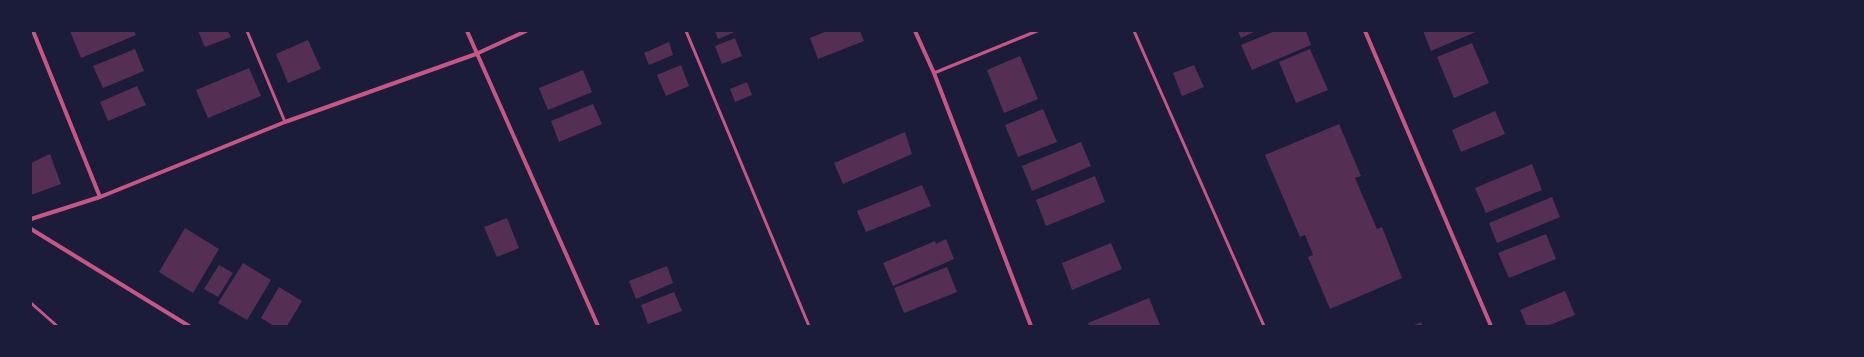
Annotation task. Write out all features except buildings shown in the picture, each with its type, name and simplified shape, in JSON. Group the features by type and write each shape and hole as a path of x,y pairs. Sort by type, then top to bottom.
{"street":[{"path":"33,31 100,197"},
{"path":"467,31 598,326"},
{"path":"31,219 100,197 285,122 476,54 526,31"},
{"path":"915,31 934,73 1031,326"},
{"path":"1365,31 1491,326"},
{"path":"31,229 189,326"}],"lane":[{"path":"247,31 285,122"},
{"path":"686,31 809,326"},
{"path":"934,73 1037,31"},
{"path":"1134,31 1264,326"},
{"path":"31,303 56,326"}]}
